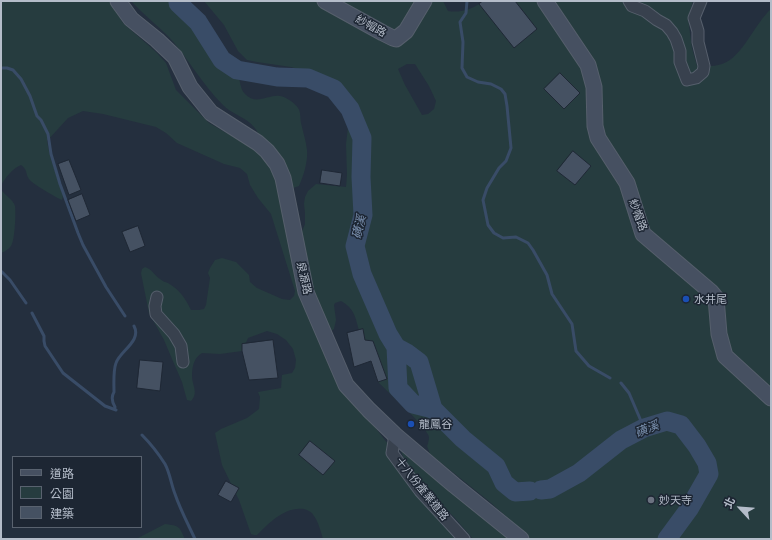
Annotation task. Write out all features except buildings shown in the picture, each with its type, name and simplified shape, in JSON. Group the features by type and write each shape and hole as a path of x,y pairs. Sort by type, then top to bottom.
{"street":[{"name":"泉源路","path":"118,1 131,19 175,57 190,87 211,113 258,143 267,151 277,164 283,178 306,292 346,385 395,435 521,539"},
{"name":"紗帽路","path":"325,1 396,39 406,32 424,1"},
{"name":"紗帽路","path":"545,1 588,65 594,87 595,126 598,138 626,182 643,234 711,292 716,298 719,334 725,356 771,398"},
{"path":"629,1 632,6 645,11 666,25 672,32 680,51 680,62 687,80 696,78 703,72 704,66 698,42 698,31 694,18 701,1"},
{"path":"157,297 155,306 156,314 174,334 181,346 183,362"},
{"name":"十八份產業道路","path":"395,435 392,453 420,491 464,539"}],"green space":[{"path":"1,1 109,1 123,23 156,52 166,63 176,90 209,123 244,143 261,155 272,167 334,375 388,444 457,539 323,539 318,524 312,513 305,509 290,510 278,516 257,535 251,534 239,500 222,465 215,433 247,418 259,409 260,397 258,392 281,388 282,375 292,373 295,368 296,360 293,349 286,340 277,334 267,331 248,338 242,351 220,354 202,353 195,360 192,369 195,395 191,401 187,400 182,382 164,340 149,313 141,273 142,269 145,267 149,269 161,280 179,291 191,310 199,310 204,309 206,305 210,278 208,273 210,268 215,260 222,258 236,262 249,275 250,282 257,288 282,299 290,300 294,296 295,291 271,214 250,185 247,174 240,168 224,164 177,143 166,133 156,127 103,114 83,111 68,118 47,141 50,156 63,196 62,200 31,181 25,168 21,165 9,174 1,186"},
{"path":"131,1 183,1 199,25 234,60 241,87 245,94 254,99 280,96 288,99 297,106 300,113 307,147 307,159 299,186 292,187 254,127 222,104 169,37"},
{"path":"204,1 443,1 448,11 452,12 472,8 479,4 514,47 537,29 515,1 693,1 688,18 692,48 697,66 716,66 736,55 771,9 771,539 531,539 490,502 430,454 427,446 429,437 427,432 415,418 378,382 386,379 373,341 365,340 363,330 359,330 352,310 341,301 335,303 336,320 334,329 331,331 328,329 314,295 301,234 305,224 305,197 308,191 316,184 346,187 346,144 349,119 332,82 318,75 291,67 247,60 238,51 224,25","holes":["407,64 415,64 429,86 436,101 434,109 428,114 422,115 398,69"]},
{"path":"1,189 14,204 15,214 14,233 11,246 1,253"},
{"path":"405,449 510,539 473,539 454,517 422,485 403,457 401,450"},
{"path":"165,524 178,527 185,539 134,539 138,538"}],"waterway":[{"name":"磺溪","path":"178,1 178,3 198,22 222,60 237,70 277,77 308,78 334,89 350,109 362,138 361,177 363,215 355,246 362,274 388,334 396,347 419,362 433,409 463,439 496,466 504,483 515,492 530,491"},
{"path":"467,1 466,13 460,22 463,42 462,68 467,77 478,82 491,84 501,89 505,94 511,148 506,161 499,168 487,188 483,200 488,225 494,233 503,238 516,237 528,243 547,275 552,294 572,324 576,351 589,366 610,378"},
{"path":"1,68 13,70 21,79 30,96 37,116 41,120 48,134 51,154 60,184 83,245 106,287 125,316"},
{"path":"1,271 10,280 26,303"},
{"path":"32,313 44,336 45,346 63,373 105,406 116,410"},
{"path":"115,407 112,398 114,392 115,366 118,359 133,341 136,331 134,326"},
{"path":"396,347 398,388 413,404 433,409"},
{"path":"621,383 629,393 644,428"},
{"name":"磺溪","path":"541,490 550,489 579,473 621,440 644,428 667,421 681,425 697,446 707,463 709,474 689,509 667,539"},
{"path":"142,435 165,464 179,505 195,539"}],"place":[{"name":"水井尾","path":"686,299"},
{"name":"龍鳳谷","path":"411,424"},
{"name":"妙天寺","path":"651,500"}]}
